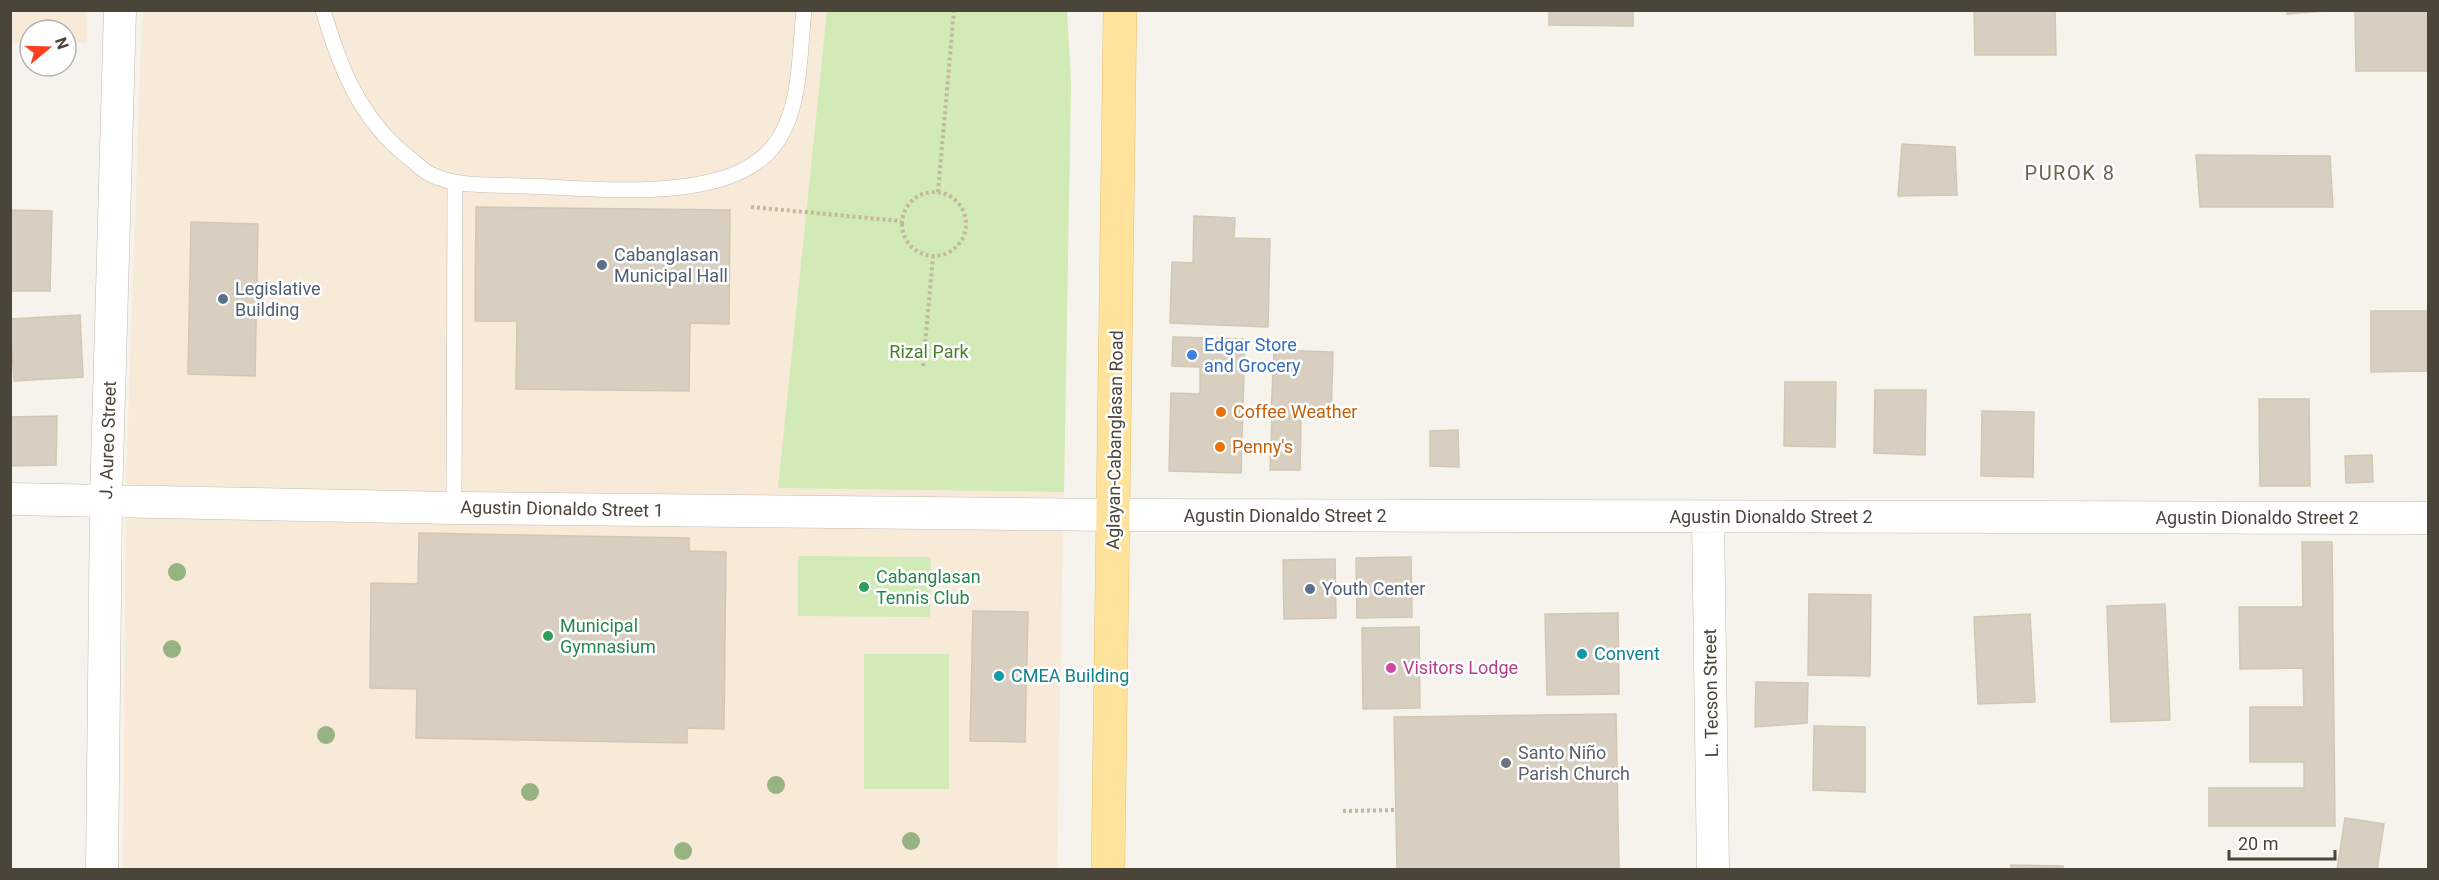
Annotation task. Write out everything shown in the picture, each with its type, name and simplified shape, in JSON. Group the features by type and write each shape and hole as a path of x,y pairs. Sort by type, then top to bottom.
{"main road":[{"name":"Aglayan-Cabanglasan Road","path":"1108,870 1120,10"}],"street":[{"name":"J. Aureo Street","path":"102,870 106,501 120,10"},
{"name":"Agustin Dionaldo Street 1","path":"10,499 454,508 1114,515"},
{"name":"Agustin Dionaldo Street 2","path":"1114,515 2428,518"},
{"name":"L. Tecson Street","path":"1708,517 1713,870"}],"lane":[{"path":"323,10 338,60 359,105 390,142 429,174 455,183 603,189 654,188 724,178 752,165 773,147 786,125 795,90 804,10"},
{"path":"454,508 455,183"}],"path":[{"path":"938,192 954,10"},
{"path":"938,192 952,197 962,207 967,220 965,234 958,246 946,255 933,257 920,254 910,246 903,234 902,221 905,209 914,199 926,193 938,192"},
{"path":"751,207 902,221"},
{"path":"923,366 933,257"},
{"path":"1343,811 1396,810"}],"shaded area":[{"path":"11,10 87,11 87,43 78,43 78,18 18,18 18,43 11,43"},
{"path":"142,11 1067,11 1071,83 1057,869 123,870 126,479"}],"green space":[{"name":"Rizal Park","path":"827,11 1067,11 1071,83 1064,492 778,488"},
{"name":"Cabanglasan Tennis Club","path":"798,556 931,557 930,617 798,616"},
{"path":"864,654 949,654 949,789 864,789"}],"building":[{"path":"1549,10 1633,10 1633,26 1549,25"},
{"path":"1974,10 2055,10 2056,55 1975,55"},
{"path":"2287,10 2338,10 2287,14"},
{"path":"2355,10 2428,10 2428,71 2356,71"},
{"path":"1902,144 1955,147 1957,195 1898,196"},
{"path":"2196,155 2330,156 2333,207 2200,207"},
{"name":"Cabanglasan Municipal Hall","path":"476,207 730,210 729,324 690,323 689,391 516,389 517,321 475,321"},
{"path":"10,210 52,211 50,291 10,291"},
{"path":"1194,216 1235,218 1234,238 1270,239 1268,327 1170,323 1172,262 1193,263"},
{"name":"Legislative Building","path":"191,222 258,224 255,376 188,374"},
{"path":"2371,311 2428,311 2428,371 2371,372"},
{"path":"80,315 83,377 14,381 10,319"},
{"path":"1173,337 1245,339 1241,473 1169,471 1171,393 1200,394 1200,367 1172,366"},
{"path":"1274,350 1333,352 1331,418 1271,417"},
{"path":"1785,382 1836,382 1835,447 1784,446"},
{"path":"1875,390 1926,390 1925,455 1874,453"},
{"path":"2259,399 2309,399 2310,486 2260,486"},
{"path":"1982,411 2034,412 2033,477 1981,476"},
{"path":"57,416 56,465 10,466 10,417"},
{"path":"1272,418 1301,419 1300,470 1270,470"},
{"path":"1458,430 1459,467 1430,466 1430,431"},
{"path":"2372,455 2373,482 2346,483 2345,456"},
{"name":"Municipal Gymnasium","path":"419,533 689,538 689,551 726,552 724,729 687,728 687,743 416,738 417,689 370,688 371,583 418,584"},
{"path":"2302,542 2332,542 2335,826 2209,826 2209,788 2304,788 2304,762 2250,762 2250,707 2304,707 2303,668 2240,669 2239,607 2303,607"},
{"path":"1411,557 1412,617 1357,618 1356,558"},
{"name":"Youth Center","path":"1335,559 1336,618 1284,619 1283,560"},
{"path":"1809,594 1871,595 1870,676 1808,675"},
{"path":"2165,604 2170,720 2111,722 2107,606"},
{"name":"CMEA Building","path":"973,611 1028,612 1025,742 970,741"},
{"name":"Convent","path":"1618,613 1619,694 1547,695 1545,614"},
{"path":"2030,614 2035,702 1978,704 1974,617"},
{"name":"Visitors Lodge","path":"1419,627 1420,708 1363,709 1362,628"},
{"path":"1756,682 1808,683 1807,723 1755,727"},
{"name":"Santo Niño Parish Church","path":"1616,714 1619,870 1397,870 1394,717"},
{"path":"1814,726 1865,727 1865,792 1813,790"},
{"path":"2345,818 2384,824 2377,870 2337,870"},
{"path":"2011,865 2063,866 2063,870 2011,870"}],"place":[{"name":"Cabanglasan Municipal Hall","path":"602,265"},
{"name":"Legislative Building","path":"223,299"},
{"name":"Edgar Store and Grocery","path":"1192,355"},
{"name":"Coffee Weather","path":"1221,412"},
{"name":"Penny's","path":"1220,447"},
{"name":"Cabanglasan Tennis Club","path":"864,587"},
{"name":"Youth Center","path":"1310,589"},
{"name":"Municipal Gymnasium","path":"548,636"},
{"name":"Convent","path":"1582,654"},
{"name":"Visitors Lodge","path":"1391,668"},
{"name":"CMEA Building","path":"999,676"},
{"name":"Santo Niño Parish Church","path":"1506,763"}],"district":[{"name":"PUROK 8","path":"2070,173"}]}
